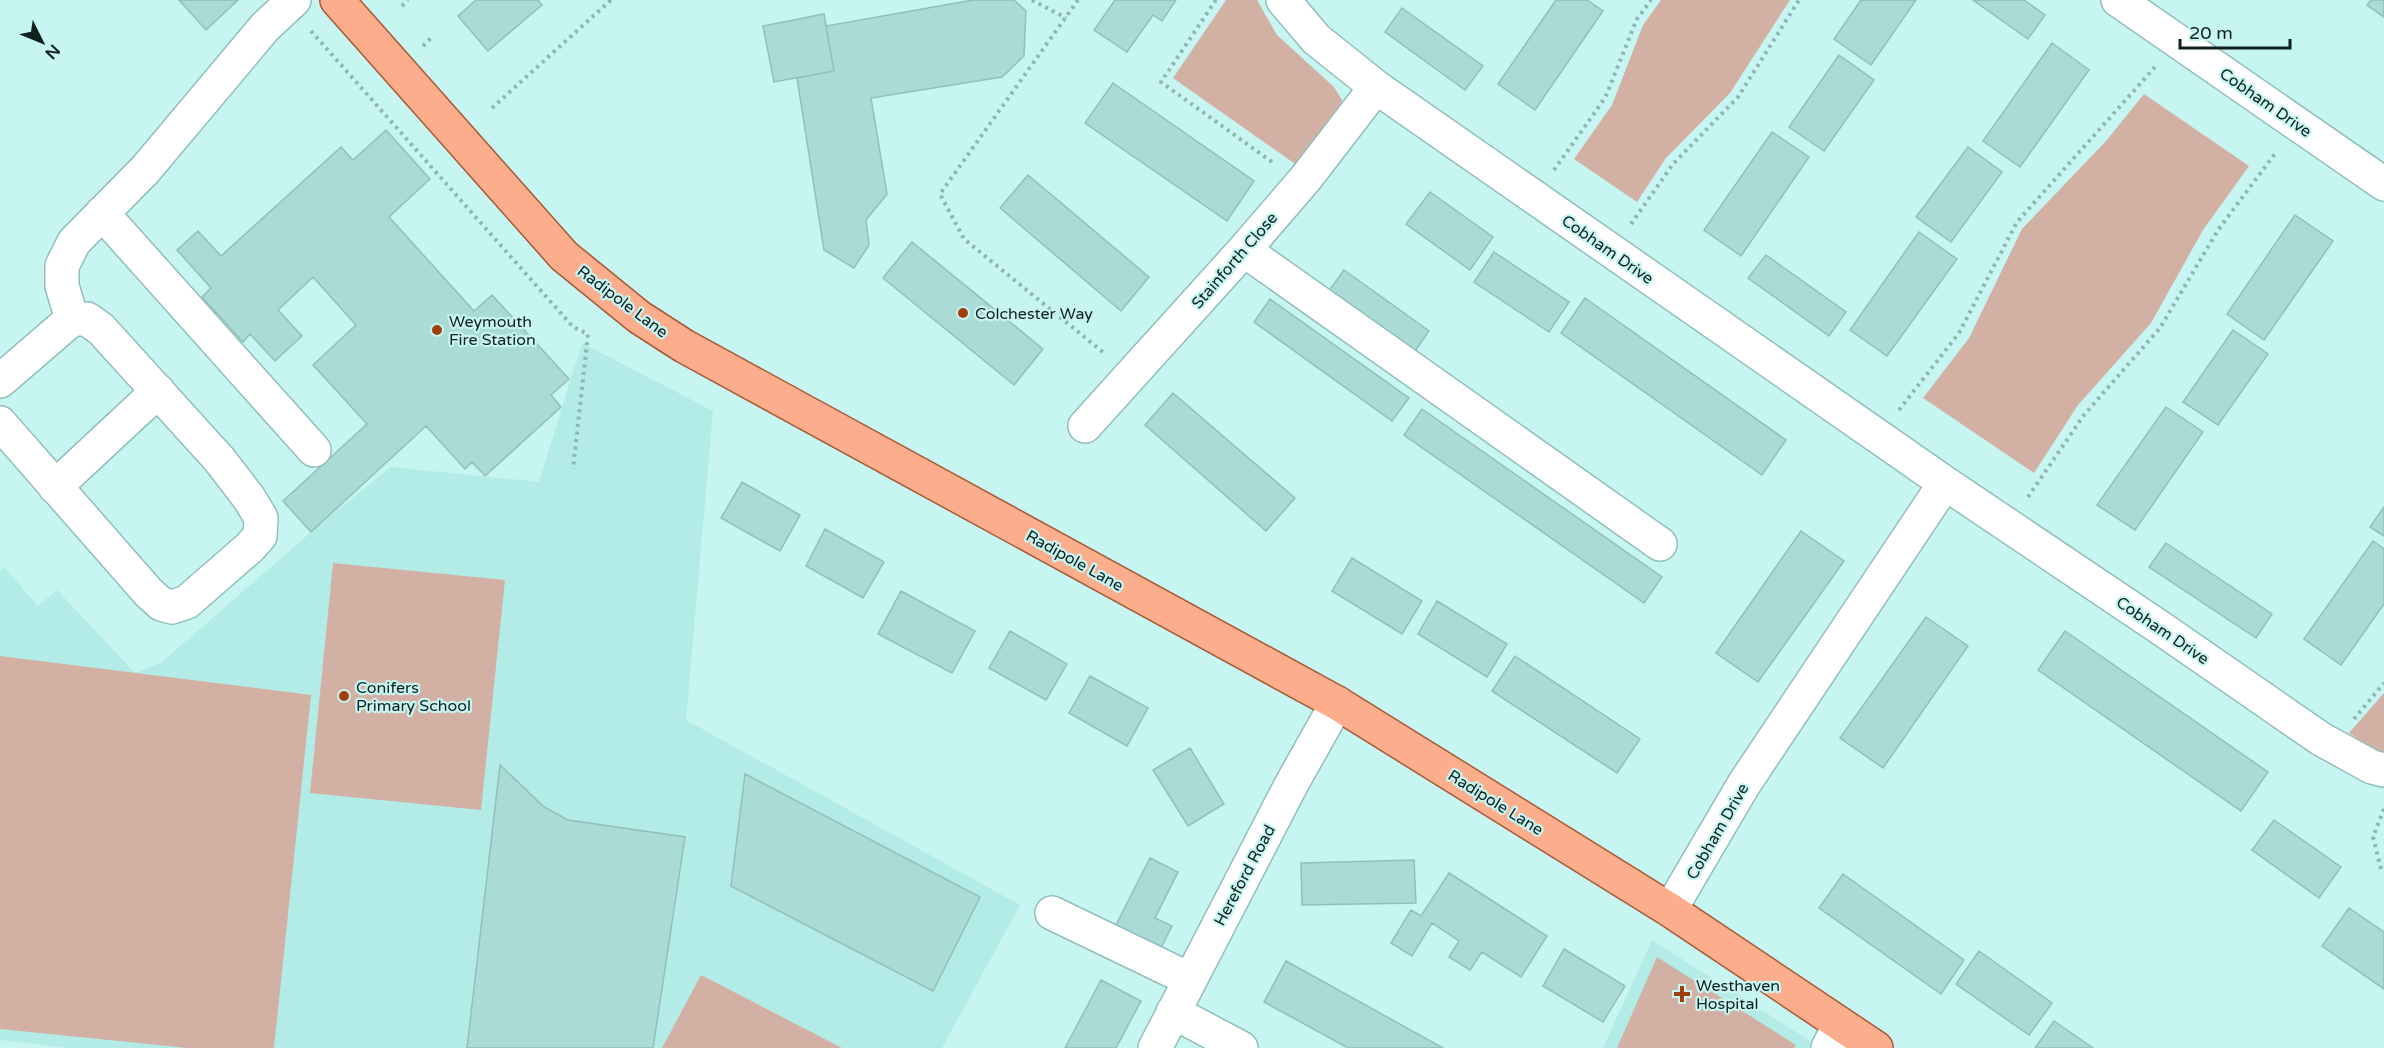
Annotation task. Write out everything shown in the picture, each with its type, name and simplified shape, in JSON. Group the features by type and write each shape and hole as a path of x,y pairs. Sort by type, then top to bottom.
{"main road":[{"name":"Radipole Lane","path":"337,0 564,256 639,316 684,346 1337,703 1670,910 1834,1036 1876,1048"}],"street":[{"name":"Cobham Drive","path":"1283,0 1316,39 1376,87 1945,483 2332,745 2372,767 2384,770"},
{"name":"Cobham Drive","path":"2118,0 2384,184"},
{"path":"72,319 62,286 62,266 74,242 145,170 265,27 291,3"},
{"name":"Stainforth Close","path":"1085,426 1244,250 1301,183 1376,87"},
{"path":"102,213 314,450"},
{"path":"1244,250 1660,544"},
{"path":"0,381 72,319 87,319 101,329 219,459 261,518 260,536 187,602 172,607 161,604 0,423"},
{"path":"55,487 158,391"},
{"name":"Cobham Drive","path":"1670,910 1744,784 1945,483"},
{"name":"Hereford Road","path":"1155,1048 1291,785 1337,703"},
{"path":"1052,913 1190,979"},
{"path":"1173,1012 1241,1048"}],"path":[{"path":"402,6 408,0"},
{"path":"492,108 611,0"},
{"path":"1032,0 1066,18"},
{"path":"1078,0 940,194 964,239 1132,375"},
{"path":"1216,0 1161,82 1301,183"},
{"path":"1534,197 1605,98 1637,19 1651,0"},
{"path":"1612,251 1673,164 1738,97 1799,0"},
{"path":"291,3 573,327 588,334 573,469"},
{"path":"1878,436 1959,333 2017,222 2177,41"},
{"path":"2009,526 2084,414 2160,328 2218,230 2298,124"},
{"path":"2332,745 2384,682"},
{"path":"2384,809 2373,837 2381,869 2384,872"}],"shaded area":[{"path":"1226,0 1257,0 1277,35 1334,87 1342,100 1339,115 1298,166 1173,78"},
{"path":"1661,0 1790,0 1730,93 1666,158 1637,202 1574,159 1612,105 1643,25"},
{"path":"2144,94 2249,166 2203,230 2151,323 2078,405 2034,473 1923,398 1969,338 2022,229 2106,141"},
{"name":"Conifers Primary School","path":"582,343 713,411 686,720 1020,905 942,1048 71,1048 0,1040 0,571 4,567 38,606 57,590 135,673 162,662 317,527 391,467 539,482"},
{"path":"333,563 505,580 481,810 310,793"},
{"path":"0,656 311,695 274,1048 188,1048 0,1029"},
{"path":"2384,693 2384,754 2349,733"},
{"name":"Westhaven Hospital","path":"1652,940 1821,1048 1603,1048"},
{"name":"Westhaven Hospital","path":"1657,957 1796,1045 1794,1048 1617,1048"},
{"path":"701,975 842,1048 662,1048"}],"building":[{"path":"179,0 238,0 206,30"},
{"path":"476,0 538,0 542,5 488,51 458,16"},
{"path":"973,0 1014,0 1026,11 1024,56 1002,77 871,98 887,194 866,220 869,245 854,268 824,250 797,78 834,71 826,26"},
{"path":"1115,0 1176,0 1162,21 1153,15 1127,52 1094,30"},
{"path":"1556,0 1587,0 1603,11 1535,110 1498,84"},
{"path":"1861,0 1916,0 1871,65 1834,39"},
{"path":"1973,0 2024,0 2045,15 2028,39"},
{"path":"2371,0 2384,0 2384,17 2367,5"},
{"path":"1402,8 1483,66 1465,90 1385,32"},
{"path":"824,14 834,71 774,82 763,26"},
{"path":"2052,43 2089,70 2020,167 1983,141"},
{"path":"1839,55 1874,80 1824,151 1789,127"},
{"path":"1113,83 1254,181 1227,221 1085,123"},
{"name":"Weymouth Fire Station","path":"386,130 430,179 389,217 474,311 492,295 569,379 551,395 561,407 485,476 472,462 465,469 426,426 311,532 283,501 367,424 313,365 356,325 313,277 278,310 302,336 275,361 250,334 243,342 202,297 211,288 177,250 198,231 221,256 341,147 353,160"},
{"path":"1772,132 1809,157 1741,256 1704,230"},
{"path":"1968,147 2002,172 1951,242 1916,217"},
{"path":"1028,175 1149,277 1121,311 1000,208"},
{"path":"1430,192 1493,237 1470,270 1406,224"},
{"path":"2295,215 2333,241 2264,340 2227,314"},
{"path":"1919,232 1957,259 1887,356 1850,330"},
{"name":"Colchester Way","path":"912,242 1043,349 1014,385 883,278"},
{"path":"1494,252 1569,302 1549,332 1474,282"},
{"path":"1766,255 1846,312 1829,336 1748,278"},
{"path":"1344,270 1429,331 1411,357 1325,296"},
{"path":"1585,298 1786,440 1762,475 1561,333"},
{"path":"1270,299 1409,398 1392,421 1254,322"},
{"path":"2233,330 2268,354 2218,425 2183,402"},
{"path":"1173,393 1295,498 1266,531 1145,425"},
{"path":"2166,407 2203,432 2135,530 2097,505"},
{"path":"1422,409 1662,577 1644,603 1404,435"},
{"path":"742,482 800,515 780,551 721,518"},
{"path":"2384,507 2384,536 2370,527"},
{"path":"825,529 884,562 863,598 806,566"},
{"path":"1801,531 1844,561 1758,682 1716,653"},
{"path":"2373,541 2384,549 2384,604 2341,665 2304,639"},
{"path":"2166,543 2272,614 2256,638 2149,567"},
{"path":"1352,558 1422,601 1402,634 1332,591"},
{"path":"901,591 975,631 952,673 878,634"},
{"path":"1437,601 1507,644 1487,677 1418,634"},
{"path":"1926,617 1968,646 1883,768 1840,738"},
{"path":"1010,631 1067,664 1046,700 989,668"},
{"path":"2065,631 2268,772 2241,811 2038,670"},
{"path":"1515,656 1640,739 1617,773 1492,691"},
{"path":"1090,676 1148,708 1127,746 1069,713"},
{"path":"1190,748 1224,804 1188,826 1153,770"},
{"path":"500,765 544,807 568,820 685,837 653,1048 467,1048"},
{"path":"745,774 980,897 933,991 731,886"},
{"path":"2274,820 2341,867 2319,898 2252,850"},
{"path":"1150,858 1178,872 1155,918 1172,926 1160,950 1115,927"},
{"path":"1414,860 1416,903 1302,905 1301,863"},
{"path":"1449,873 1547,936 1521,977 1482,952 1470,970 1449,957 1459,941 1432,923 1412,956 1391,943 1411,910 1421,916"},
{"path":"1843,874 1964,960 1941,994 1819,908"},
{"path":"2349,908 2384,932 2384,989 2322,946"},
{"path":"1564,949 1625,986 1603,1022 1543,986"},
{"path":"1979,951 2052,1003 2029,1035 1956,984"},
{"path":"1286,961 1443,1048 1348,1048 1264,1002"},
{"path":"1101,980 1141,1001 1116,1048 1065,1048"},
{"path":"2054,1021 2093,1048 2035,1048"}],"place":[{"name":"Colchester Way","path":"963,313"},
{"name":"Weymouth Fire Station","path":"437,330"},
{"name":"Conifers Primary School","path":"344,696"},
{"name":"Westhaven Hospital","path":"1682,994"}]}
